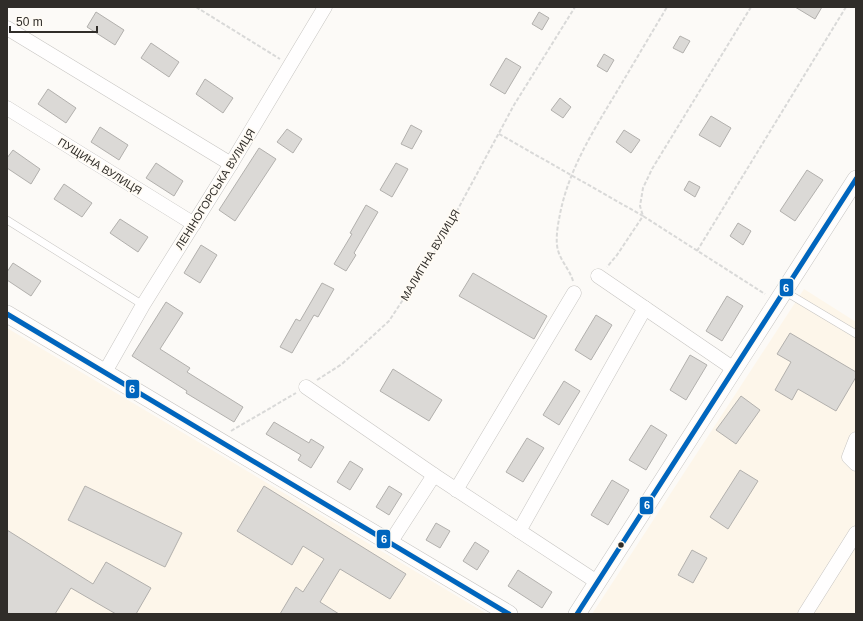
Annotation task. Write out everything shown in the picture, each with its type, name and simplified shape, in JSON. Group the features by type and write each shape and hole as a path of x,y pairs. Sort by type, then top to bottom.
{"street":[{"name":"ЛЕНІНОГОРСЬКА ВУЛИЦЯ","path":"105,372 143,305 231,164 325,7"},
{"path":"7,28 231,164"},
{"name":"ПУЩИНА ВУЛИЦЯ","path":"7,108 194,224"},
{"path":"576,614 856,179"},
{"path":"598,276 734,369"},
{"path":"456,490 574,293"},
{"path":"519,531 645,308"},
{"path":"7,314 509,614"},
{"path":"306,387 456,490 597,582"},
{"path":"856,439 849,457 856,464"},
{"path":"390,543 434,475"},
{"path":"805,614 856,533"}],"lane":[{"path":"7,220 143,305"},
{"path":"781,296 856,334"}],"path":[{"path":"196,7 291,65"},
{"name":"МАЛИГІНА ВУЛИЦЯ","path":"217,439 306,387 342,364 389,321 437,248 514,106 575,7"},
{"path":"574,293 570,274 561,257 557,245 561,208 571,175 588,140 667,7"},
{"path":"643,216 640,206 644,188 652,169 751,7"},
{"path":"697,251 846,7"},
{"path":"499,134 643,216 697,251 781,296"},
{"path":"598,276 617,255 643,216"}],"shaded area":[{"path":"804,289 856,322 856,614 592,614"},
{"path":"7,328 487,614 7,614"}],"building":[{"path":"795,7 822,7 815,19"},
{"path":"96,12 124,30 115,45 87,27"},
{"path":"539,12 549,18 542,30 532,24"},
{"path":"680,36 690,41 683,53 673,48"},
{"path":"151,43 179,62 169,77 141,58"},
{"path":"604,54 614,60 607,72 597,66"},
{"path":"506,58 521,67 505,94 490,85"},
{"path":"205,79 233,98 223,113 196,94"},
{"path":"48,89 76,108 66,123 38,104"},
{"path":"560,98 571,107 563,118 551,110"},
{"path":"711,116 731,128 720,147 699,135"},
{"path":"411,125 422,131 412,149 401,144"},
{"path":"100,127 128,145 119,160 91,142"},
{"path":"287,129 302,139 293,153 277,142"},
{"path":"624,130 640,140 631,153 616,142"},
{"path":"259,148 276,159 235,221 219,210"},
{"path":"13,150 40,169 31,184 7,168 7,158"},
{"path":"156,163 183,181 174,196 146,178"},
{"path":"396,163 408,169 392,197 380,190"},
{"path":"807,170 823,180 795,221 780,211"},
{"path":"689,181 700,187 695,197 684,190"},
{"path":"64,184 92,203 82,217 54,199"},
{"path":"366,205 378,212 354,253 356,255 346,271 334,264 352,234 350,233"},
{"path":"120,219 148,237 138,252 110,233"},
{"path":"738,223 751,231 743,245 730,236"},
{"path":"201,245 217,255 200,283 184,273"},
{"path":"13,263 41,281 31,296 7,280 7,272"},
{"path":"473,273 547,316 534,339 459,296"},
{"path":"322,283 334,289 318,317 314,315 292,353 280,347 296,319 300,321"},
{"path":"727,296 743,306 722,341 706,331"},
{"path":"166,302 183,313 160,349 190,368 187,372 243,407 234,422 186,393 187,391 132,356"},
{"path":"596,315 612,325 591,360 575,350"},
{"path":"790,333 856,372 856,377 836,411 798,389 792,400 775,390 791,362 777,354"},
{"path":"690,355 707,365 686,400 670,390"},
{"path":"393,369 442,400 429,421 380,391"},
{"path":"564,381 580,391 559,425 543,415"},
{"path":"741,396 760,410 736,444 716,430"},
{"path":"274,422 309,443 311,439 324,447 311,468 298,460 301,455 266,434"},
{"path":"651,425 667,435 646,470 629,460"},
{"path":"527,438 544,448 523,482 506,472"},
{"path":"350,461 363,469 350,490 337,482"},
{"path":"740,470 758,481 728,529 710,517"},
{"path":"612,480 629,490 608,525 591,515"},
{"path":"85,486 182,533 165,567 68,520"},
{"path":"264,486 406,574 390,599 340,569 320,602 339,614 280,614 296,587 303,592 324,559 303,546 292,565 237,531"},
{"path":"389,486 402,494 389,515 376,507"},
{"path":"436,523 450,531 440,548 426,540"},
{"path":"7,530 93,584 106,562 151,588 136,614 116,614 71,588 55,614 7,614"},
{"path":"475,542 489,551 477,570 463,561"},
{"path":"692,550 707,558 693,583 678,575"},
{"path":"518,570 552,592 542,608 508,586"}],"transit line":[{"name":"6","path":"577,614 856,179"},
{"name":"6","path":"7,314 509,614"}]}
